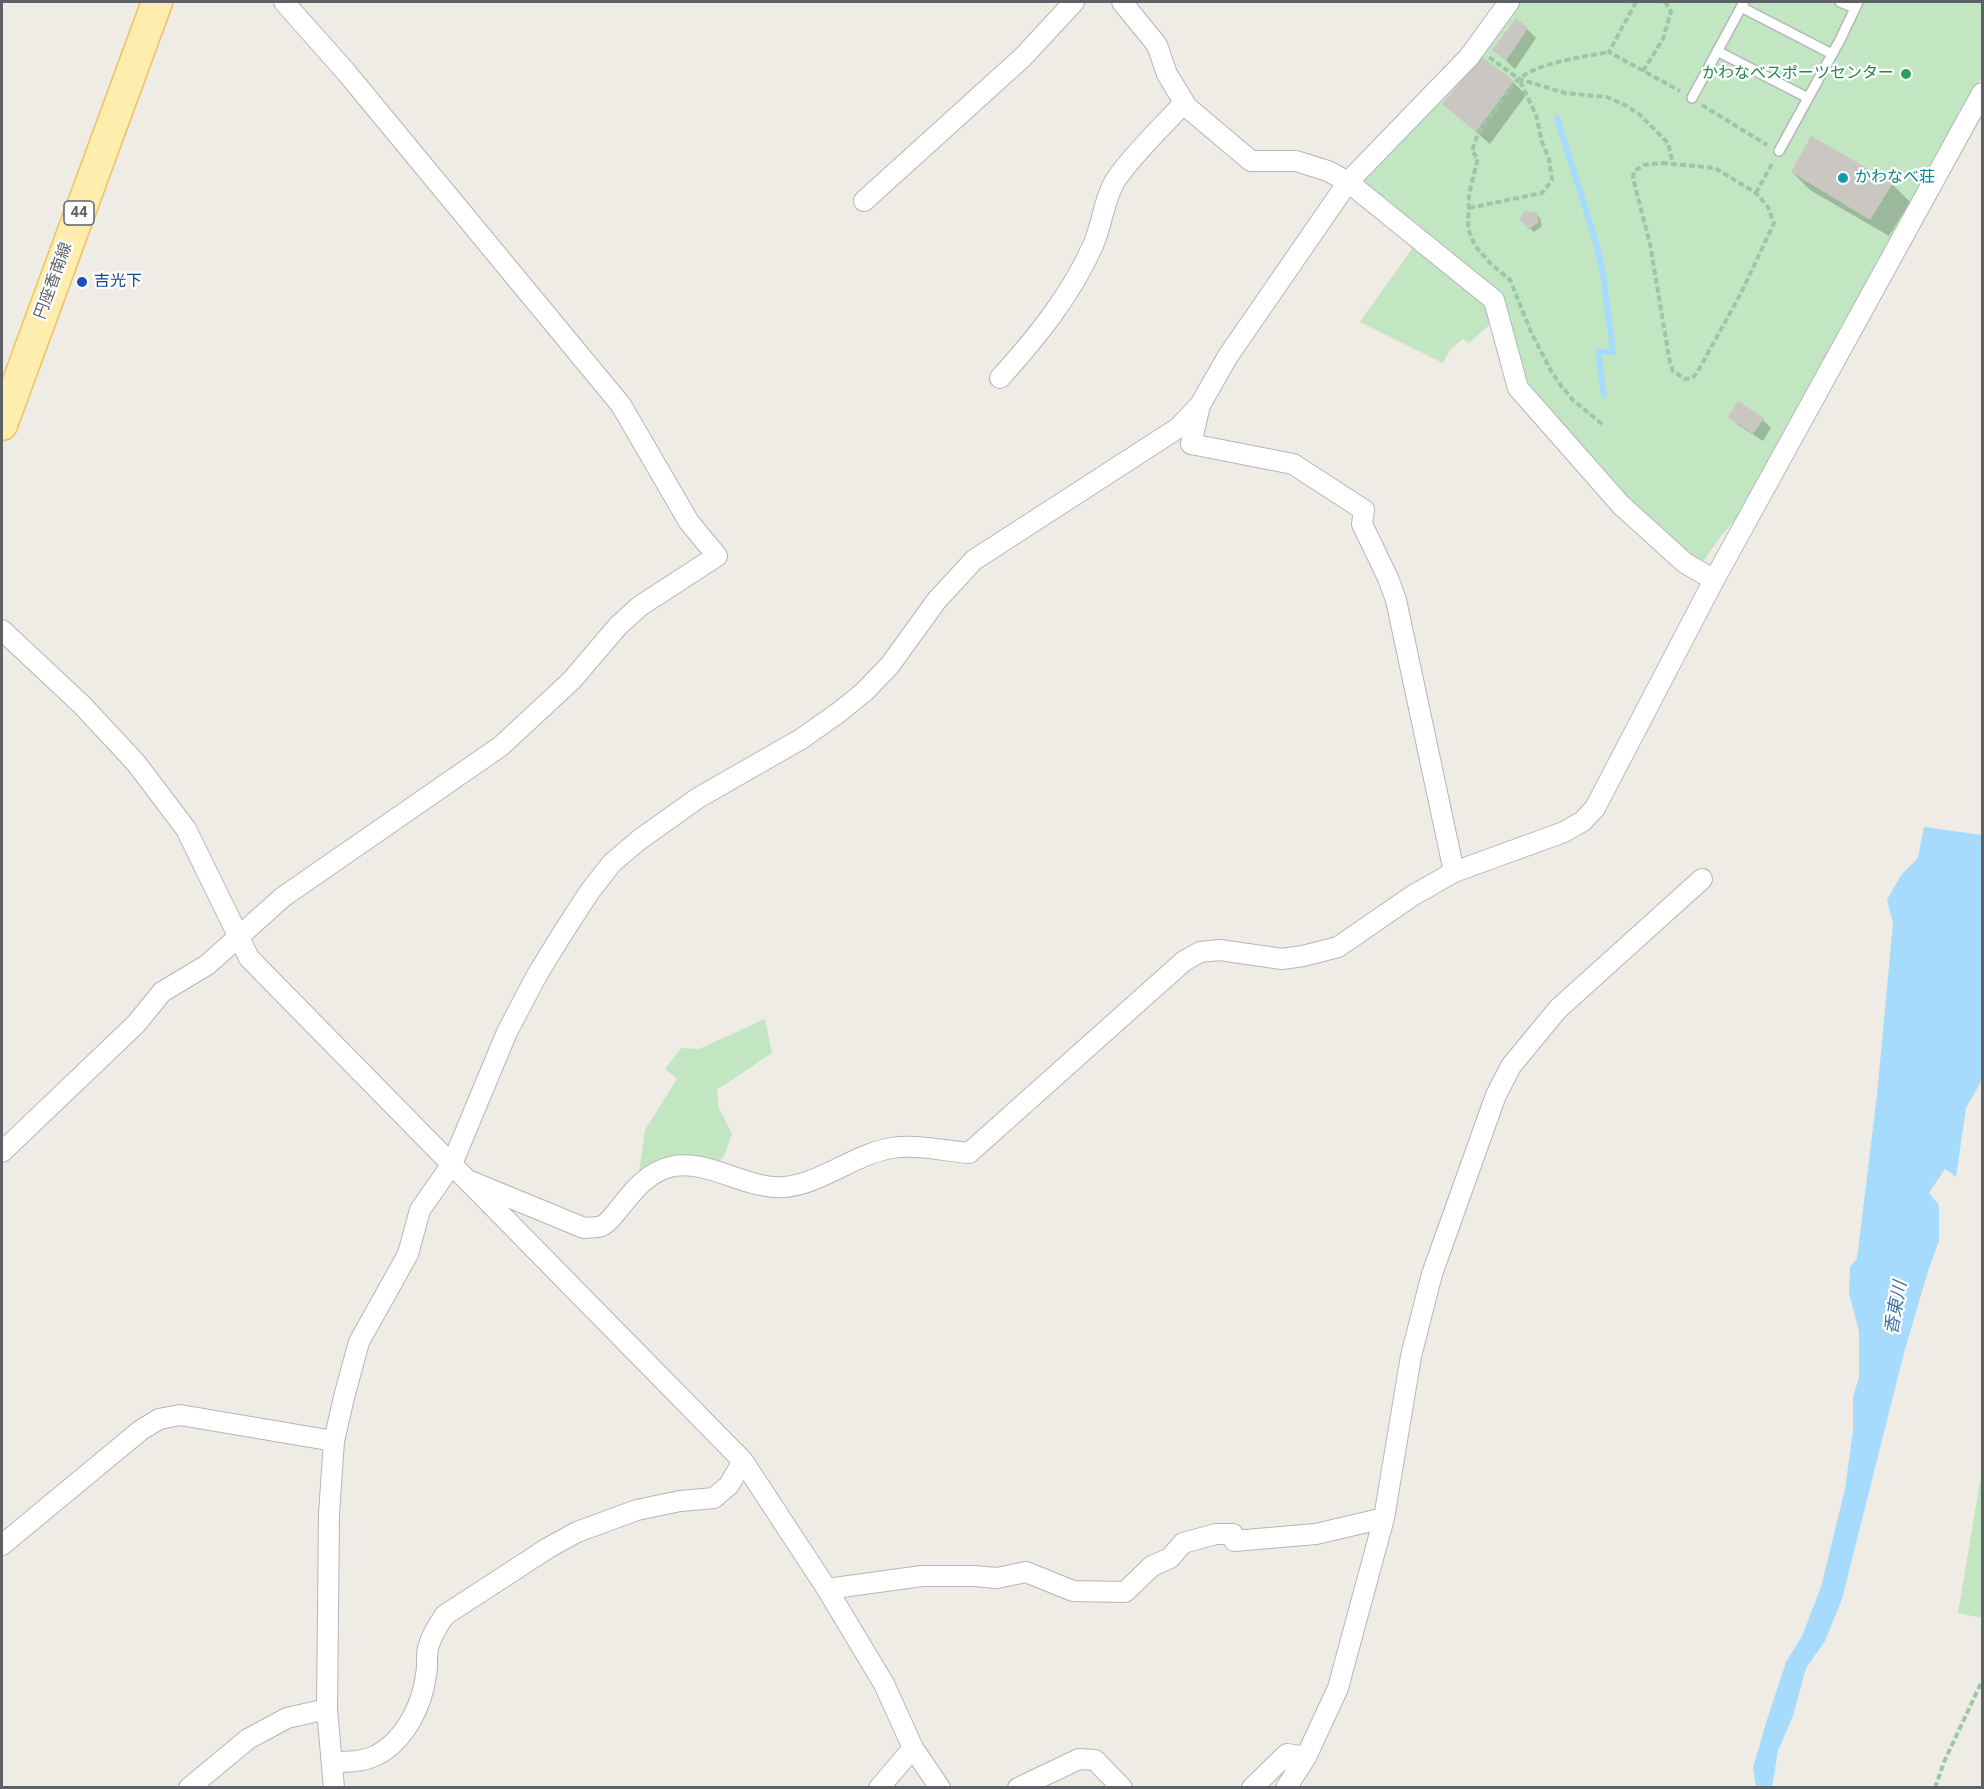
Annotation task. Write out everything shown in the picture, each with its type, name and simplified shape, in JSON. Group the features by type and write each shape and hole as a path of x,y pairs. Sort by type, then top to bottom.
{"main road":[{"name":"円座香南線","path":"2,425 157,2"}],"street":[{"path":"2,1152 136,1024 162,992 207,965 283,897 501,746 573,680 618,626 640,606 717,556 689,522 621,405 346,72 284,2"},
{"path":"864,201 1023,57 1074,2"},
{"path":"1122,2 1157,45 1167,74 1184,103 1251,161 1296,161 1329,171 1348,182 1494,300 1518,388 1622,505 1685,562 1714,580"},
{"path":"334,1788 327,1709 329,1514 334,1441 359,1342 408,1254 420,1209 452,1164 507,1032 537,975 590,891 612,863 639,840 698,798 801,739 838,714 864,692 891,665 937,600 974,560 1178,428 1200,405 1228,356 1348,182 1469,57 1509,2"},
{"path":"470,1182 584,1228 601,1227 642,1181 674,1166 697,1167 763,1187 785,1187 802,1183 869,1155 892,1148 916,1147 969,1154 1184,961 1200,952 1220,950 1282,959 1303,957 1338,947 1412,896 1454,872 1564,832 1583,821 1595,808 1714,580 1983,93"},
{"path":"1000,378 1038,336 1068,290 1094,243 1115,181 1131,160 1184,103"},
{"path":"1200,405 1191,444 1293,464 1364,510 1362,524 1396,600 1454,872"},
{"path":"2,630 43,671 82,705 136,763 186,830 249,958 743,1461 827,1589 884,1684 913,1748 940,1788"},
{"path":"1286,1788 1306,1757 1338,1688 1384,1518 1412,1356 1432,1274 1496,1095 1511,1066 1558,1009 1702,879"},
{"path":"2,1545 141,1430 159,1419 180,1415 334,1441"},
{"path":"332,1762 354,1762 377,1755 395,1741 409,1724 420,1704 426,1676 428,1647 445,1615 548,1548 577,1532 637,1510 680,1501 714,1498 729,1485 743,1461"},
{"path":"827,1589 922,1576 998,1578 1026,1572 1073,1591 1125,1592 1152,1566 1170,1558 1183,1543 1216,1534 1233,1534 1234,1541 1317,1534 1384,1518"},
{"path":"189,1788 248,1739 287,1718 327,1709"},
{"path":"879,1788 913,1748"},
{"path":"1252,1788 1287,1754 1306,1757"},
{"path":"1018,1788 1079,1759 1095,1760 1122,1788"}],"lane":[{"path":"1779,151 1856,5 1840,2"},
{"path":"1692,98 1742,4 1832,54"},
{"path":"1717,51 1808,98"}],"path":[{"path":"1643,71 1663,39 1671,11 1665,2"},
{"path":"1602,423 1573,400 1551,371 1525,321 1510,280 1475,246 1468,230 1469,194 1478,158 1472,152 1474,141 1519,79 1544,67 1569,59 1609,52"},
{"path":"1488,57 1519,79 1565,93 1607,97 1625,105 1639,114 1668,143 1673,164"},
{"path":"1469,208 1542,193 1552,180 1549,159 1542,142 1536,115 1519,79"},
{"path":"1652,164 1673,164 1715,168 1756,193 1768,207 1774,223 1741,293 1697,373 1692,378 1685,379 1673,371 1670,363 1650,244 1633,178 1634,171 1639,167 1652,164"},
{"path":"1935,1788 1944,1762 1983,1681"}],"green space":[{"name":"かわなべスポーツセンター","path":"1520,2 1982,2 1982,76 1932,163 1743,511 1720,537 1697,571 1524,390 1501,298 1359,183 1495,34"},
{"path":"1416,243 1489,302 1495,320 1469,343 1463,339 1450,350 1443,363 1360,322"},
{"path":"765,1019 772,1053 717,1090 719,1108 732,1134 725,1154 715,1167 663,1164 639,1172 645,1130 677,1079 665,1069 681,1048 699,1049"},
{"path":"1982,1469 1982,1618 1958,1613"}],"water":[{"name":"香東川","path":"1924,827 1982,835 1982,1080 1966,1108 1956,1177 1945,1169 1929,1193 1939,1205 1939,1241 1904,1353 1842,1599 1825,1641 1806,1668 1793,1716 1778,1751 1772,1787 1756,1787 1753,1768 1766,1723 1786,1662 1802,1636 1821,1587 1845,1489 1853,1430 1853,1397 1859,1377 1859,1332 1849,1293 1850,1267 1857,1258 1877,1095 1893,923 1887,900 1901,875 1918,858"}],"building":[{"path":"1516,18 1528,28 1506,61 1492,50"},
{"path":"1482,57 1514,81 1476,132 1442,104"},
{"name":"かわなべ荘","path":"1811,136 1893,183 1870,220 1791,172"},
{"path":"1525,211 1536,212 1539,222 1529,229 1519,220"},
{"path":"1738,401 1764,418 1753,434 1728,417"}],"waterway":[{"path":"1557,118 1595,239 1603,273 1613,352 1598,352 1604,395"}],"place":[{"name":"かわなべスポーツセンター","path":"1906,74"},
{"name":"かわなべ荘","path":"1843,178"},
{"name":"吉光下","path":"82,282"}]}
